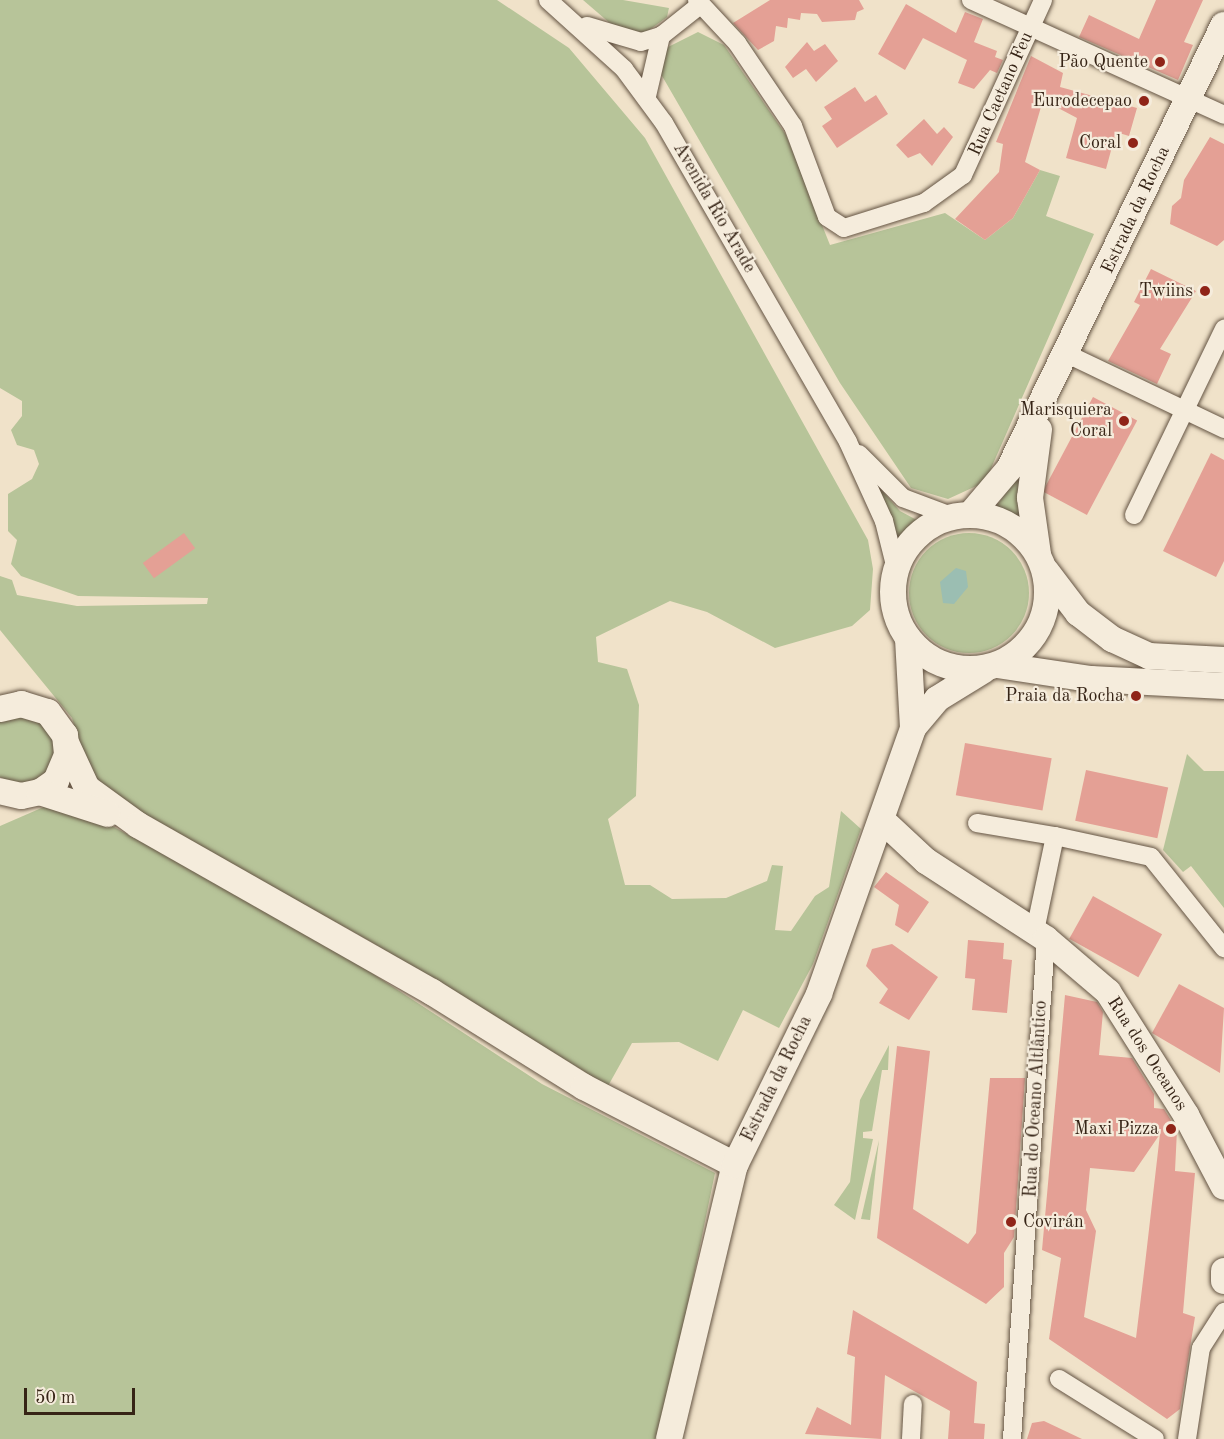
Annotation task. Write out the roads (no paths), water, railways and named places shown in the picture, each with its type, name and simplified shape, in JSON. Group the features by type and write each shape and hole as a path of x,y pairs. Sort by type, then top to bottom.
{"street":[{"name":"Avenida Rio Arade","path":"548,0 578,22 646,96 848,442"},
{"path":"971,0 1224,115"},
{"name":"Rua Caetano Feu","path":"698,2 737,43 788,118 827,217 844,228 924,203 963,175 1043,0"},
{"path":"646,96 661,36 698,2"},
{"path":"578,22 621,40 661,36"},
{"name":"Estrada da Rocha","path":"962,516 1009,470 1048,395 1224,25"},
{"path":"1134,515 1182,410 1224,328"},
{"path":"1067,354 1224,429"},
{"name":"Estrada da Rocha","path":"1041,561 1031,474 1048,395"},
{"path":"848,442 903,498 1016,530 1078,613 1112,639 1149,656 1224,660"},
{"path":"848,442 884,521 896,568 893,601 908,638 939,663 1092,679 1224,686"},
{"path":"896,568 925,530 962,516"},
{"path":"992,667 1023,650 1040,626 1048,598 1041,561"},
{"name":"Estrada da Rocha","path":"669,1439 735,1165 819,994 883,821 913,728 908,638"},
{"name":"Estrada da Rocha","path":"913,728 937,699 992,667"},
{"path":"0,709 21,704 40,707 61,726 67,745 87,788 138,825 432,993 584,1087 735,1165"},
{"path":"0,810 35,794 61,773 67,745"},
{"path":"0,791 35,794 138,825"},
{"path":"883,821 926,861"},
{"path":"977,823 1055,836 1151,857 1224,948"},
{"name":"Rua do Oceano Altlântico","path":"1012,1439 1040,935 1055,836"},
{"path":"872,852 926,861"},
{"name":"Rua dos Oceanos","path":"926,861 1040,935 1108,992 1136,1031 1224,1188"},
{"path":"1224,1271 1224,1281"},
{"path":"1187,1439 1201,1347 1224,1312"},
{"path":"1059,1379 1155,1439"},
{"path":"911,1439 913,1404"}],"water":[{"path":"956,568 966,571 968,587 954,604 943,603 940,582"}],"place":[{"name":"Pão Quente","path":"1160,62"},
{"name":"Eurodecepao","path":"1144,101"},
{"name":"Coral","path":"1133,143"},
{"name":"Twiins","path":"1205,291"},
{"name":"Marisquiera Coral","path":"1124,421"},
{"name":"Praia da Rocha","path":"1136,696"},
{"name":"Maxi Pizza","path":"1171,1129"},
{"name":"Covirán","path":"1011,1222"}]}
